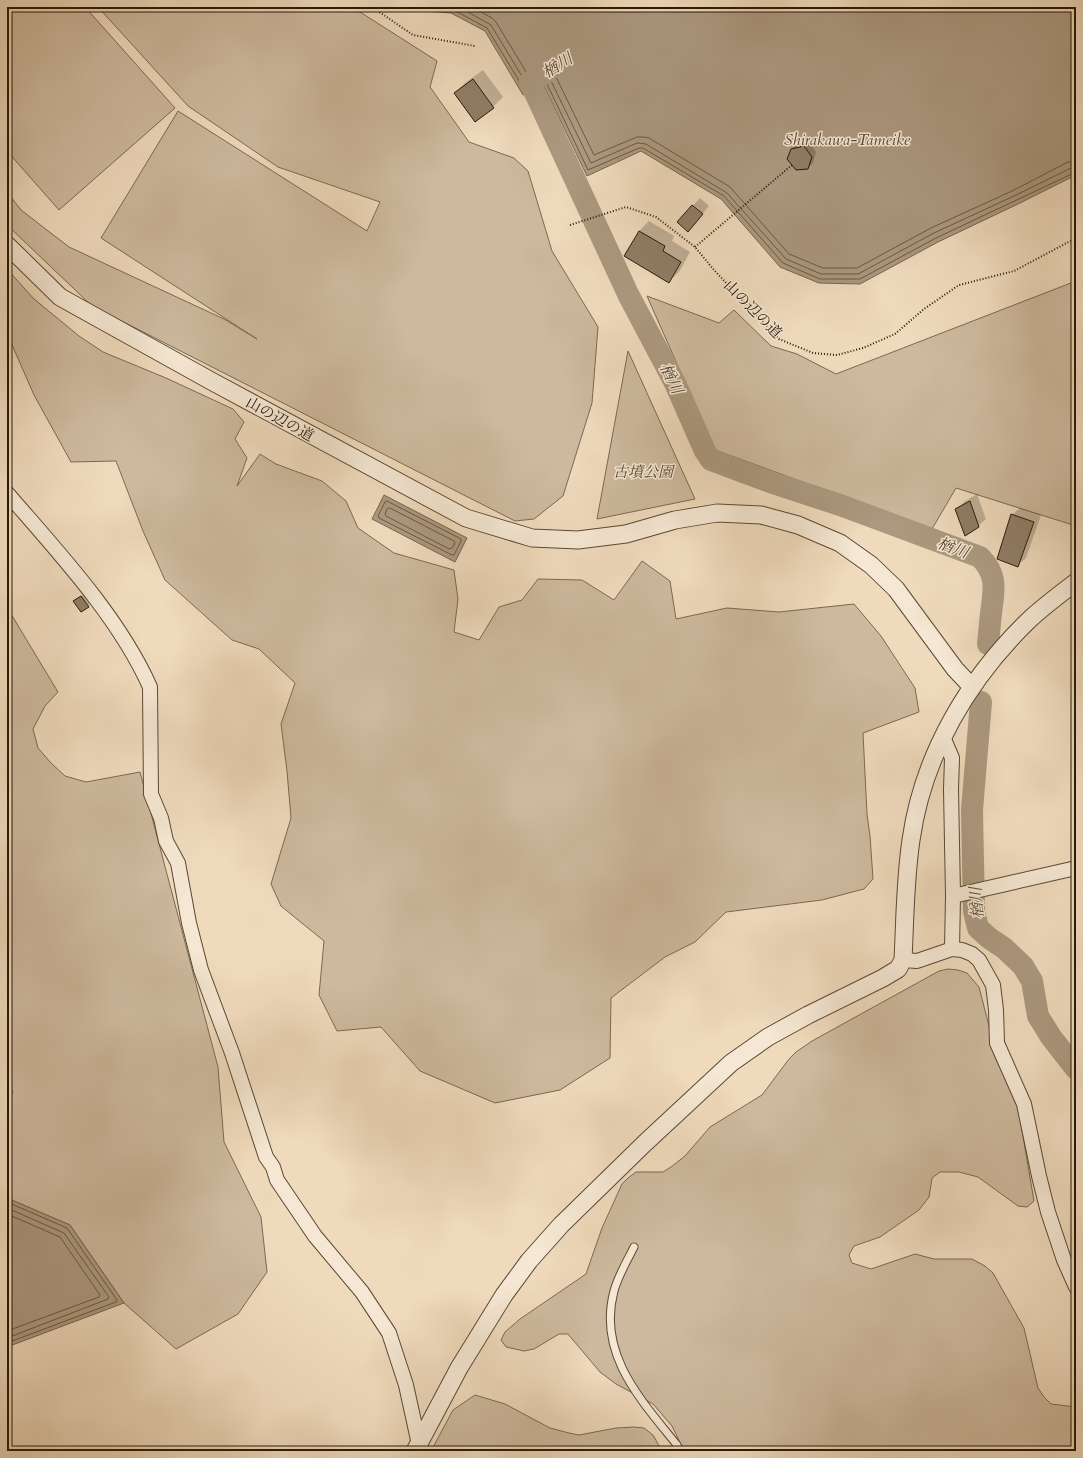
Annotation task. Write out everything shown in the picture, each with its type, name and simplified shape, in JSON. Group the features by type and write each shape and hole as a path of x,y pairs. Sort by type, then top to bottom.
{"street":[{"name":"山の辺の道","path":"7,245 60,297 213,382 466,518 532,538 578,540 626,534 674,520 717,513 761,515 798,525 840,543 871,565 896,590 955,669 972,687"},
{"path":"7,493 63,558 109,616 144,673 150,687 151,794 162,818 166,841 178,863 189,923 201,970 232,1053 266,1157 273,1167 277,1180 315,1236 362,1292 389,1332 406,1385 418,1449"},
{"path":"418,1449 459,1368 504,1296 529,1261 561,1225 731,1063 768,1037 898,969 903,960 907,870 911,838 924,782 943,737 951,720 972,687 1005,646 1030,620 1076,582"},
{"path":"943,737 952,758 952,949"},
{"path":"953,896 1076,868"},
{"path":"903,960 917,961 952,949 962,950 972,954 979,960 993,985 996,1010 997,1043 1024,1104 1038,1176 1048,1212 1064,1260 1076,1287"}],"lane":[{"path":"634,1247 614,1291 610,1313 611,1335 616,1355 622,1369 639,1396 680,1451"}],"path":[{"path":"372,7 413,34 475,46"},
{"path":"695,247 792,165"},
{"name":"山の辺の道","path":"570,225 626,207 656,217 695,247 714,270 778,339 814,353 837,355 863,348 895,334 924,309 959,286 1014,271 1076,238"}],"green space":[{"path":"7,7 85,7 175,108 59,210 7,151"},
{"path":"98,7 336,7 360,12 437,61 430,87 469,142 514,158 528,171 552,251 598,327 592,403 563,496 534,519 515,521 92,306 7,225 7,192 21,210 69,247 224,319 257,339 101,238 178,111 367,231 380,202 278,167 188,106"},
{"path":"7,269 34,299 79,336 103,352 166,378 233,409 244,422 235,439 247,458 237,486 260,454 276,464 322,481 346,501 358,528 394,553 454,570 458,599 454,632 479,640 499,607 522,600 538,579 582,580 614,600 642,561 670,581 676,619 727,608 779,612 854,604 881,636 915,688 919,712 863,733 867,814 873,879 864,889 822,900 726,912 695,942 665,957 611,998 610,1058 560,1090 495,1103 420,1071 381,1027 337,1031 319,995 324,941 281,906 271,884 291,818 281,724 295,683 259,649 232,640 165,580 143,531 116,461 71,462 34,395 9,338 7,338"},
{"path":"1076,281 1076,526 956,488 932,529 715,450 647,296 719,323 734,310 771,346 797,354 836,374"},
{"name":"古墳公園","path":"628,351 695,499 597,519"},
{"path":"7,601 11,614 58,692 45,706 33,729 38,748 65,776 86,782 140,772 218,1067 224,1142 261,1217 267,1272 238,1314 176,1349 124,1303 70,1225 7,1198 7,1105 13,1091 7,1085"},
{"path":"948,969 967,973 979,987 999,1065 1018,1107 1034,1201 1027,1207 1018,1206 978,1177 959,1172 940,1172 932,1178 929,1197 919,1210 880,1237 854,1246 849,1255 852,1263 871,1269 915,1254 934,1259 972,1259 985,1266 993,1273 1024,1328 1038,1388 1051,1404 1076,1407 1076,1451 684,1451 672,1426 653,1404 616,1384 600,1372 568,1334 559,1334 534,1349 524,1351 506,1347 501,1340 505,1332 520,1319 586,1274 602,1228 622,1184 628,1178 636,1172 663,1172 671,1167 685,1156 710,1127 762,1095 796,1052 812,1041 939,971"},
{"path":"475,1395 505,1404 550,1428 579,1435 616,1428 644,1428 653,1435 662,1451 431,1451 453,1410"}],"water":[{"name":"Shirakawa-Tameike","path":"407,7 1076,7 1076,175 938,242 860,284 819,283 780,267 721,199 641,151 587,176 544,86 523,95 485,31 451,13 413,10"},
{"path":"384,495 467,538 455,562 372,519"},
{"path":"7,1198 70,1225 124,1303 7,1347"}],"building":[{"path":"473,79 494,108 475,122 454,93"},
{"path":"804,146 812,157 808,169 796,170 787,159 791,149"},
{"path":"692,205 703,214 688,232 677,222"},
{"path":"639,231 665,246 663,251 681,262 669,283 624,256"},
{"path":"970,501 979,527 965,536 955,509"},
{"path":"1011,514 1034,522 1018,567 997,559"},
{"path":"81,596 89,607 81,612 73,601"}],"waterway":[{"name":"楢川","path":"548,71 530,82 628,294 675,383 705,451 711,460 770,482 840,505 980,557 990,570 994,590 988,644"},
{"name":"楢川","path":"981,702 972,810 974,911 978,928 989,938 1004,948 1023,966 1032,981 1038,1016 1051,1037 1076,1069"}]}
